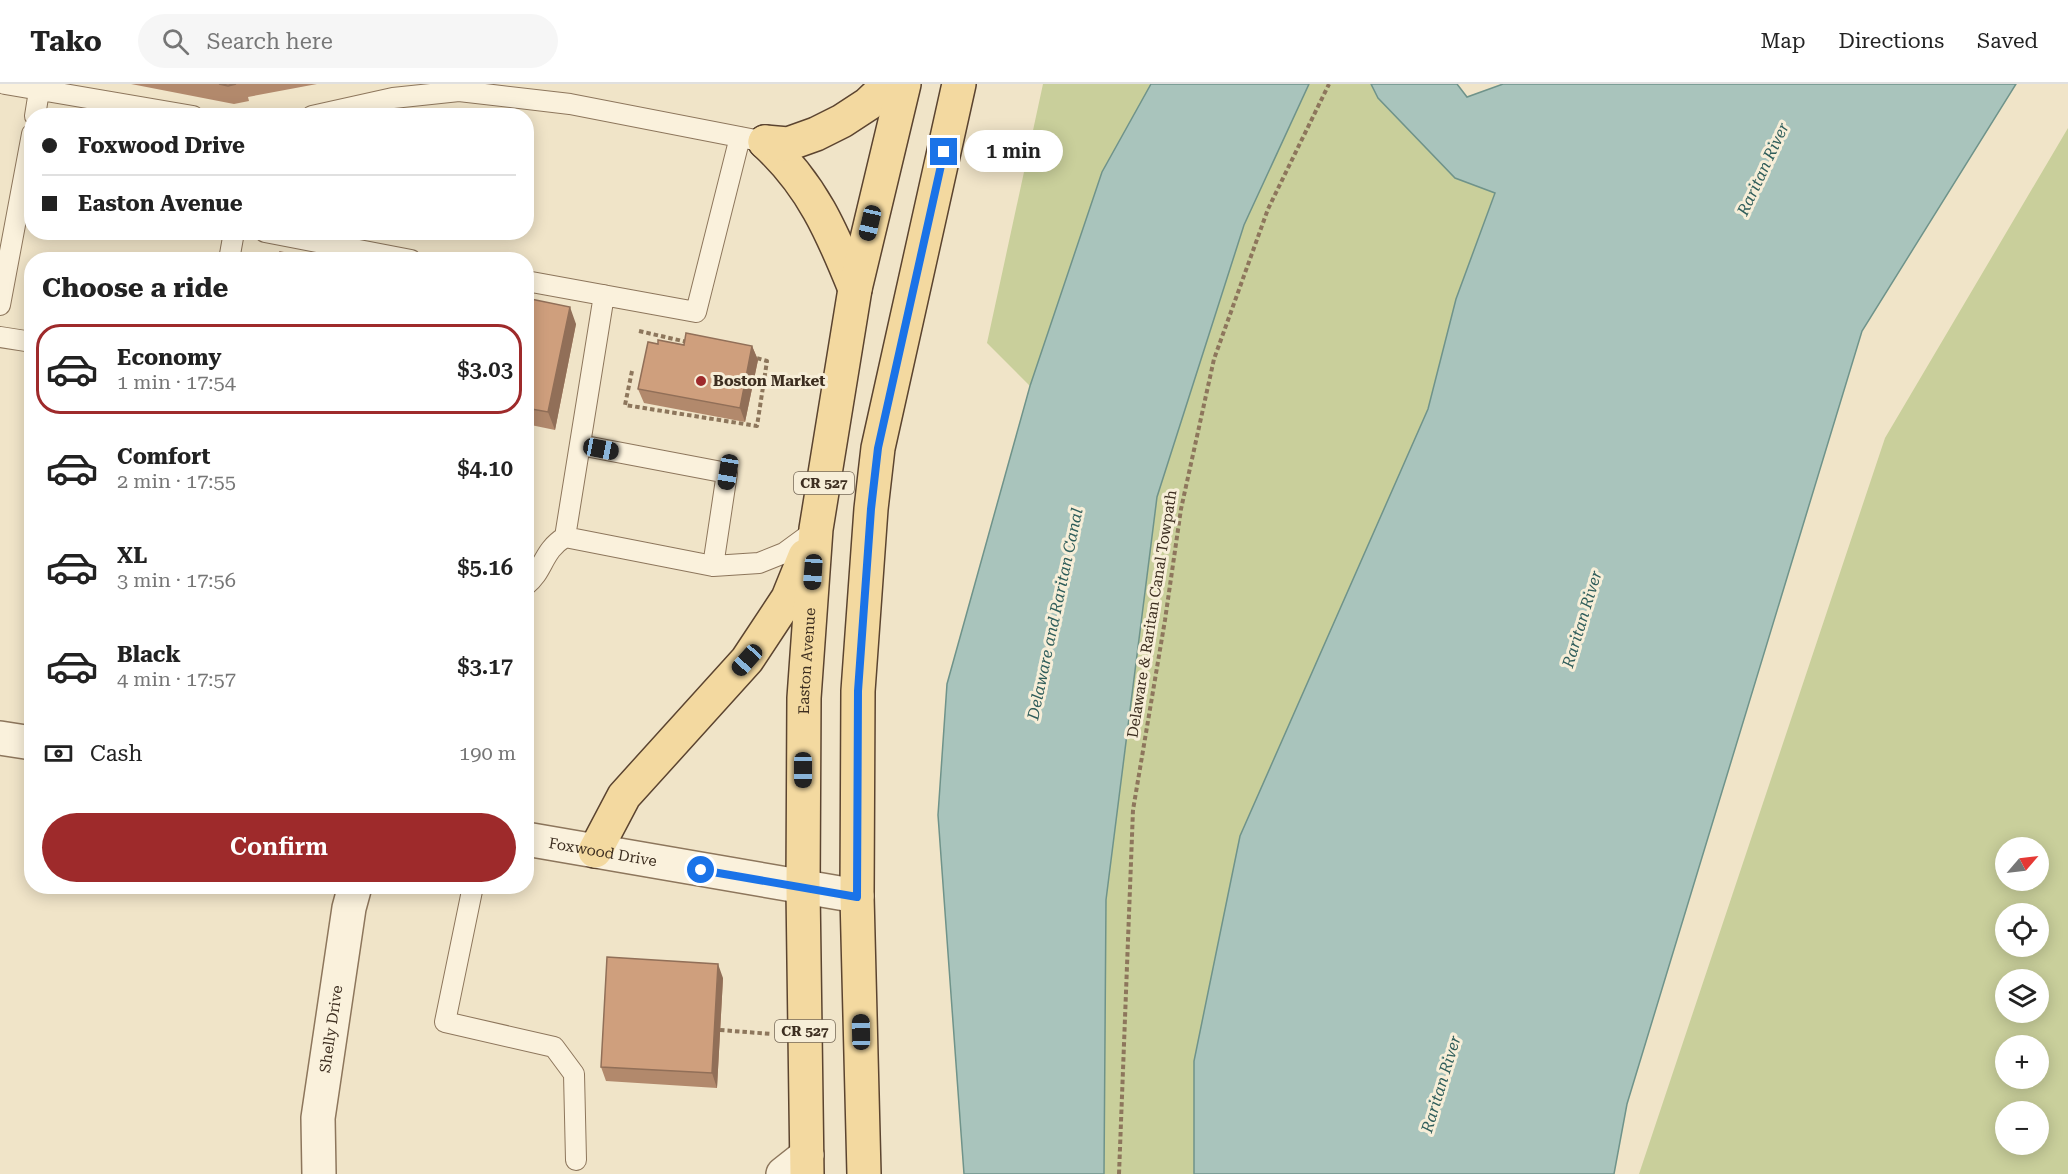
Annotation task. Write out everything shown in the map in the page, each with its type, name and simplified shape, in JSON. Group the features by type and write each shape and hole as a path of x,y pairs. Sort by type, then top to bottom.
{"main road":[{"path":"753,140 789,144 816,134 862,108 889,84"},
{"name":"Easton Avenue","path":"799,1168 804,698 816,530 855,289 904,84"},
{"name":"CR 527","path":"864,1174 857,897 858,691 872,499 881,437 959,84"},
{"path":"753,140 787,162 811,196 832,233 855,289"},
{"path":"595,851 624,796 747,660 788,598 816,530"}],"street":[{"path":"0,738 24,742"},
{"name":"Foxwood Drive","path":"534,840 857,897"},
{"name":"Shelly Drive","path":"320,1174 318,1118 353,894"}],"lane":[{"path":"5,84 144,108"},
{"path":"336,108 384,92 507,90 753,140 696,312 534,282"},
{"path":"36,108 39,91"},
{"path":"0,305 24,177"},
{"path":"307,240 369,252"},
{"path":"565,537 604,295"},
{"path":"0,337 24,341"},
{"path":"580,445 728,472 713,566"},
{"path":"534,577 548,551 565,537 713,566 759,563 784,552 816,530"},
{"path":"471,894 445,1022 554,1047 574,1074 576,1160"}],"path":[{"name":"Delaware & Raritan Canal Towpath","path":"1119,1174 1133,810 1181,509 1214,358 1268,209 1329,84"},
{"path":"632,329 688,342"},
{"path":"632,371 625,405 757,426 767,361 745,356"},
{"path":"720,1030 774,1035"}],"green space":[{"path":"1043,84 1151,84 1102,172 1030,386 987,343"},
{"path":"1309,84 1371,84 1378,98 1455,178 1495,192 1456,299 1428,409 1194,1061 1194,1174 1104,1174 1106,900 1157,497 1244,225"},
{"path":"2068,128 2068,1174 1639,1174 1885,438"}],"water":[{"name":"Delaware and Raritan Canal","path":"1151,84 1309,84 1244,225 1157,497 1106,900 1104,1174 964,1174 938,815 947,684 1030,386 1102,172"},
{"name":"Raritan River","path":"1371,84 1457,84 1467,97 1503,84 2016,84 1862,331 1627,1104 1614,1174 1194,1174 1194,1061 1240,836 1428,409 1456,299 1495,193 1455,178 1378,98"}],"building":[{"path":"534,300 570,307 548,412 534,409"},
{"name":"Boston Market","path":"686,333 752,346 740,408 638,389 648,342 658,344 658,340 684,345"},
{"path":"607,957 718,964 712,1073 601,1067"}],"place":[{"name":"Boston Market","path":"701,381"}],"route":[{"path":"701,870 857,897 858,691 871,509 878,448 944,152"}]}
